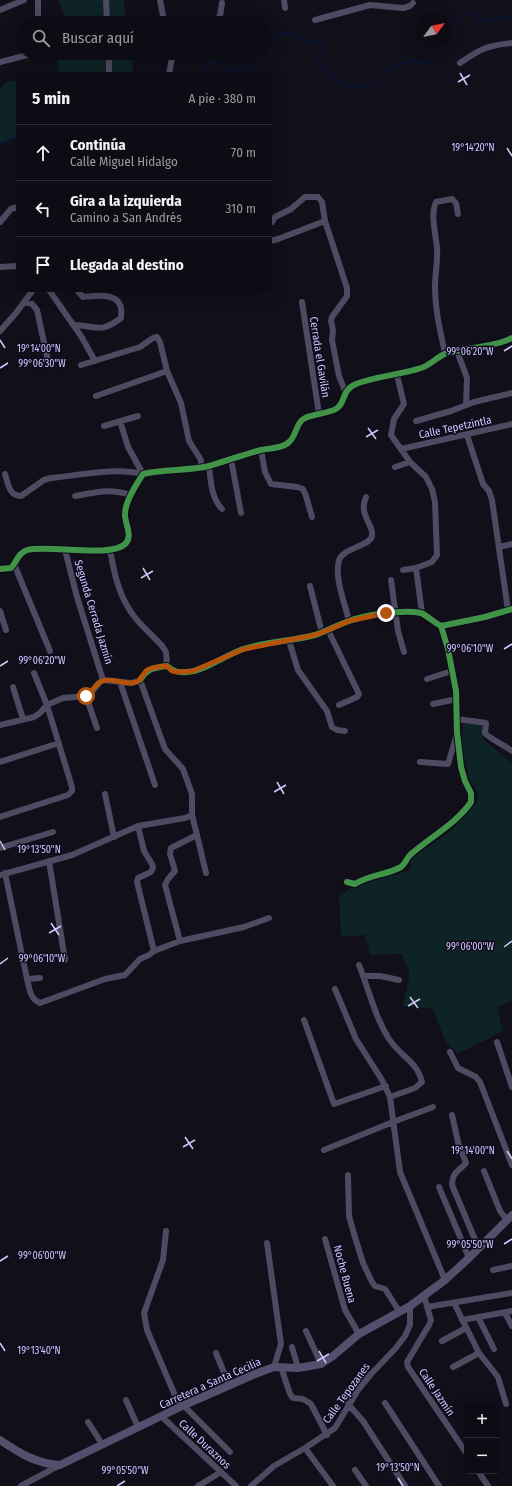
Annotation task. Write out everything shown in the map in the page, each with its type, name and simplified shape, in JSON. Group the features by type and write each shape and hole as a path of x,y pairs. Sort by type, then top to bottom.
{"main road":[{"name":"Carretera a Santa Cecilia","path":"60,1465 228,1385 277,1367 298,1368 321,1364 359,1334 410,1306 424,1296 469,1258 509,1218"},
{"path":"0,1440 27,1457 48,1465 60,1465"}],"street":[{"path":"0,10 24,0"},
{"path":"38,0 38,16"},
{"path":"106,0 107,16"},
{"path":"160,0 163,16"},
{"path":"284,0 285,8"},
{"path":"315,20 370,5 403,8 413,1"},
{"path":"220,16 222,3"},
{"path":"460,63 477,50 485,47 512,43"},
{"path":"0,62 16,58"},
{"path":"109,60 110,72"},
{"path":"169,72 172,60"},
{"path":"5,474 10,490 18,496 21,496 44,480 51,478 106,471 134,472 142,474 209,466 261,450 277,448 288,443 294,437 301,421 304,419 338,408 341,404 345,391 339,376 332,340 333,330 331,321 332,317 347,296 347,288 324,221 321,199 318,197 305,197 291,209 275,217 272,222"},
{"path":"445,354 436,311 435,286 437,250 434,225 436,202 452,199 456,203 458,214"},
{"path":"0,222 11,209 16,208"},
{"path":"272,240 324,221"},
{"path":"0,267 16,266"},
{"path":"0,332 32,292"},
{"path":"50,292 74,325 95,361"},
{"path":"74,325 102,329 121,318 121,306 114,298 106,296 83,297 78,292"},
{"path":"24,302 32,304 37,310 48,361"},
{"name":"Cerrada el Gavilán","path":"302,302 319,414"},
{"path":"81,365 140,347 152,338 157,337 160,342 167,372 181,403 189,441 201,460 201,467"},
{"path":"345,391 364,381 397,375 422,368 445,354 511,341"},
{"path":"457,351 467,378 466,405"},
{"path":"96,396 167,372"},
{"path":"397,375 404,404 394,419 391,435 410,462 426,477 432,489 435,502 437,538 437,555 435,559 416,568 403,570"},
{"path":"416,421 466,405 512,393"},
{"path":"104,426 138,416"},
{"path":"120,421 128,447 142,474"},
{"name":"Calle Tepetzintla","path":"401,449 512,424"},
{"path":"110,550 122,597 131,613 163,647 166,652 167,666 172,671 187,672 244,649 289,641 325,631 349,621 367,616 396,612 422,613 441,626 510,610 492,500 483,484 467,434"},
{"path":"261,450 265,472 269,481 274,484 303,489 312,517"},
{"path":"231,459 241,513"},
{"path":"396,467 410,462"},
{"path":"209,466 214,498 216,504 222,509"},
{"path":"0,569 10,568 19,556 26,550 43,548 65,550 110,550 127,542 128,537 125,515 127,504 142,474"},
{"path":"75,496 102,491 118,490 132,495"},
{"path":"349,621 340,587 339,562 341,557 348,551 372,538 373,534 363,506 366,497"},
{"path":"500,548 512,544"},
{"name":"Segunda Cerrada Jazmín","path":"65,550 77,597 104,680"},
{"path":"14,564 50,651"},
{"path":"416,568 422,613"},
{"path":"391,580 398,631 404,652"},
{"path":"310,586 325,631 359,694 357,697 339,705"},
{"path":"0,611 6,630"},
{"path":"347,882 355,884 363,878 389,872 403,866 409,856 447,826 468,806 472,797 461,767 457,732 457,699 448,649 441,626"},
{"path":"289,641 298,670 327,711 332,727 337,730 345,731"},
{"path":"0,725 37,715 47,705 63,698 86,696 104,680 132,683 140,680 146,671 150,669 167,666"},
{"path":"427,680 452,672"},
{"path":"0,817 68,795 72,791 47,705 34,673"},
{"path":"140,680 165,749 182,769 192,794 192,815 206,873"},
{"path":"120,682 154,785"},
{"path":"13,686 23,719"},
{"path":"86,696 97,728"},
{"path":"434,704 457,699"},
{"path":"457,719 486,723 485,733 488,737 505,745 512,751"},
{"path":"420,762 448,764 457,732"},
{"path":"0,762 59,743"},
{"path":"105,794 114,837"},
{"path":"192,815 185,818 138,826 72,855 2,874 27,979 34,1000 40,1003 105,979 125,975 140,959 154,951 180,941 244,927 269,918"},
{"path":"138,826 144,851 153,868 151,872 138,878 137,882 154,951"},
{"path":"0,848 53,832"},
{"path":"180,941 165,885 175,871 170,851 171,848 177,844 196,835"},
{"path":"49,861 65,960"},
{"path":"359,965 374,1008 389,1039 414,1065 422,1082 415,1088 390,1097"},
{"path":"363,976 380,976 399,980"},
{"path":"27,979 40,978"},
{"path":"335,989 356,1039 386,1086 390,1097 392,1122 400,1172 444,1280"},
{"path":"304,1020 334,1104 386,1086"},
{"path":"497,1042 512,1087"},
{"path":"450,1052 458,1068 476,1077 480,1082 512,1165"},
{"path":"324,1150 392,1122 434,1107"},
{"path":"452,1115 458,1142 465,1156 466,1162 455,1172 452,1186 478,1249"},
{"path":"484,1171 500,1211 509,1218"},
{"path":"348,1175 349,1216 363,1263 372,1282 375,1286 385,1289 399,1311"},
{"path":"439,1187 469,1258"},
{"path":"166,1231 163,1260 144,1313 147,1330 182,1406 230,1452"},
{"name":"Noche Buena","path":"325,1239 345,1310 359,1334"},
{"path":"267,1244 281,1344 277,1367 290,1394 293,1398 303,1399 311,1404 327,1435"},
{"path":"493,1270 512,1266"},
{"path":"427,1308 512,1293"},
{"name":"Calle Jazmín","path":"424,1296 431,1320 429,1326 406,1362 464,1450"},
{"path":"454,1303 479,1353 498,1377 506,1404"},
{"name":"Calle Tepozanes","path":"251,1486 274,1466 327,1435 335,1428 348,1404 371,1374 395,1349 405,1336 410,1325 410,1306"},
{"path":"462,1320 509,1312 512,1326"},
{"path":"478,1317 494,1349"},
{"path":"442,1341 466,1328"},
{"path":"306,1331 321,1364"},
{"path":"292,1347 298,1368"},
{"path":"216,1353 228,1385"},
{"path":"453,1367 479,1353"},
{"path":"126,1400 138,1427"},
{"path":"385,1403 439,1486"},
{"path":"348,1404 363,1421 405,1486"},
{"name":"Calle Duraznos","path":"161,1416 236,1486"},
{"path":"88,1422 102,1444"},
{"path":"305,1448 333,1486"},
{"path":"21,1486 60,1465"},
{"path":"355,1470 366,1486"},
{"path":"198,1486 221,1472"},
{"path":"480,1474 488,1486"}],"green space":[{"path":"58,0 125,0 124,7 126,16 64,16"},
{"path":"57,60 132,60 133,72 53,72 58,71"},
{"path":"16,80 16,138 0,143 0,90 5,82"},
{"path":"463,723 482,726 483,739 512,763 512,1001 497,1007 503,1031 458,1054 445,1041 433,1009 403,1006 410,973 402,954 370,955 365,935 341,937 339,897 352,887 411,870 411,859 453,829 477,802 478,793 470,781 461,746"}],"waterway":[{"path":"452,26 465,15 473,15 478,21 504,16 512,19"},
{"path":"272,40 279,33 295,34 308,42 322,39 323,52 317,59 321,66 340,84 350,87 373,84 396,65 412,60 422,64 429,62 441,52 443,48"},
{"path":"202,72 210,60"},
{"path":"210,60 235,72"},
{"path":"244,72 251,69 258,60"},
{"path":"0,143 16,138"}],"cycle path":[{"path":"0,569 11,568 20,555 27,550 49,549 94,551 119,548 126,543 129,536 125,517 127,503 143,474 209,466 261,450 282,446 291,441 302,420 309,416 336,409 342,403 348,390 356,384 421,368 447,353 489,345 512,338"},
{"path":"140,680 148,671 154,668 167,666 178,672 194,671 243,649 315,635 349,621 374,615 395,612 421,613 441,626 485,617 512,609"},
{"path":"347,882 355,884 401,867 410,855 450,824 471,802 471,793 465,781 461,767 457,732 456,691 448,649 441,626"}],"route":[{"path":"86,696 104,680 132,683 137,682 146,671 167,666 172,671 193,671 244,649 315,635 349,621 386,613"}]}
